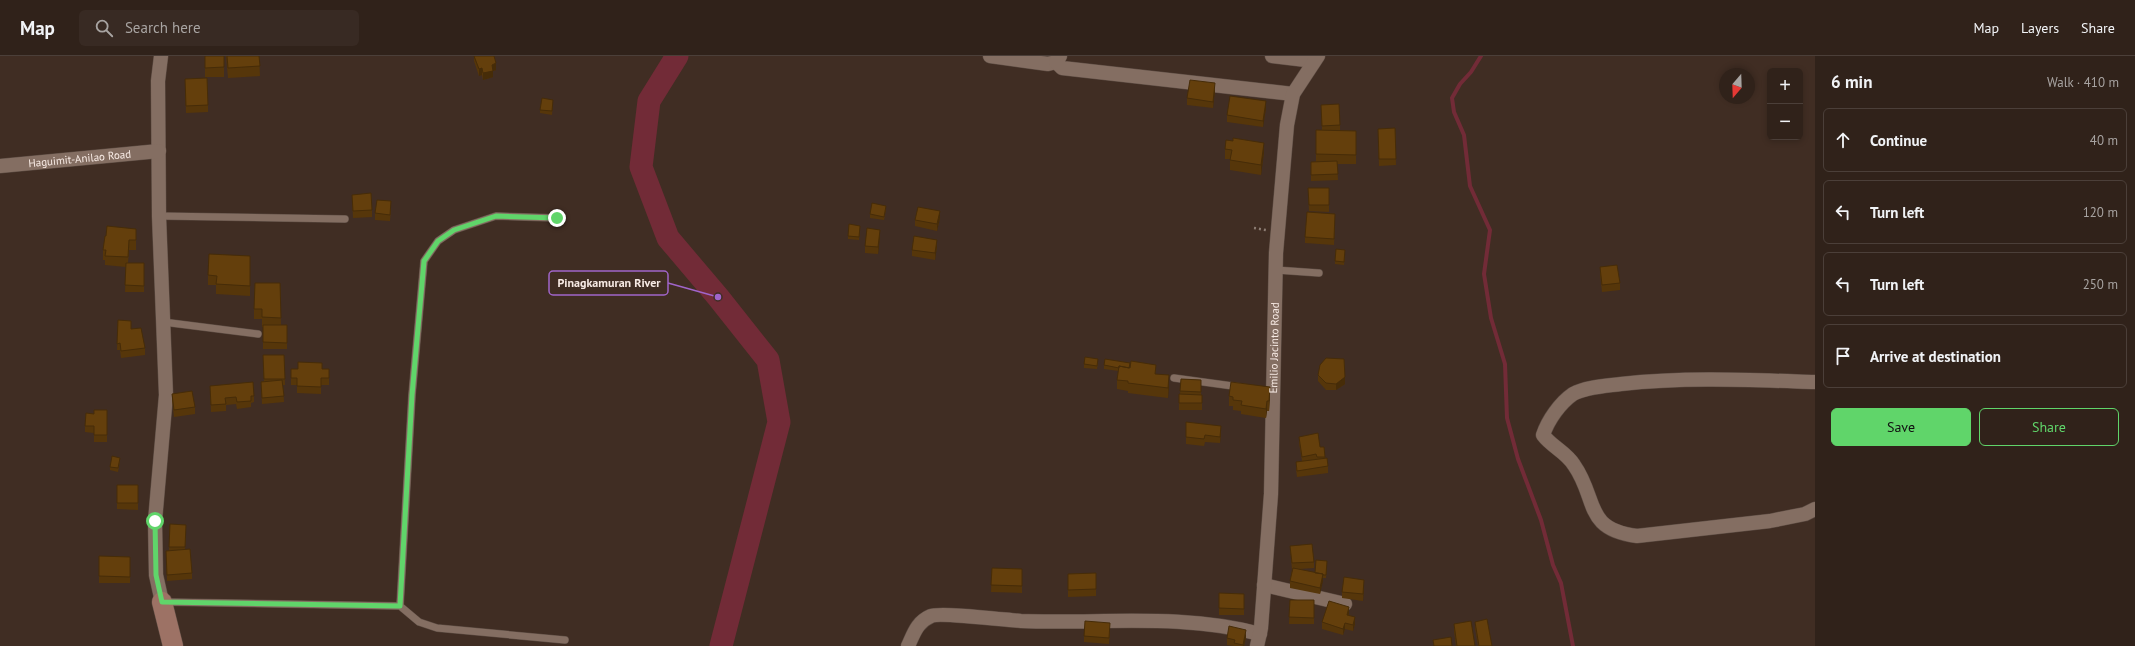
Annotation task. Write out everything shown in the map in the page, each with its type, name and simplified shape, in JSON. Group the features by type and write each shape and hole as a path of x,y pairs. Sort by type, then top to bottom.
{"street":[{"path":"161,56 158,81 159,216 166,395 155,521 156,575 173,646"},
{"path":"990,56 1048,64 1058,59 1062,68 1294,94"},
{"path":"1272,56 1316,58"},
{"name":"Emilio Jacinto Road","path":"1258,640 1271,494 1269,391 1287,124 1294,94 1316,58"},
{"name":"Haguimit-Anilao Road","path":"5,165 159,151"},
{"path":"1815,382 1739,380 1649,381 1601,386 1574,394 1563,404 1547,423 1543,435 1549,443 1566,454 1575,466 1596,514 1605,525 1619,534 1637,536 1770,521 1805,514 1815,509"},
{"path":"1264,585 1345,604"},
{"path":"908,646 917,624 932,615 1022,621 1185,622 1235,627 1258,640"}],"lane":[{"path":"159,216 345,219"},
{"path":"400,606 412,395 424,261 438,241 454,230 496,216 557,218"},
{"path":"1276,270 1318,273"},
{"path":"163,322 258,334"},
{"path":"1174,378 1250,388"},
{"path":"162,602 400,606 419,622 437,628 565,640"}],"building":[{"path":"205,56 224,56 224,67 205,68"},
{"path":"227,56 259,56 260,66 228,68"},
{"path":"474,56 494,56 496,63 492,65 493,71 483,73 482,68 479,69"},
{"path":"207,78 208,105 186,106 185,79"},
{"path":"1190,80 1215,83 1213,102 1187,98"},
{"path":"1230,96 1266,101 1263,121 1227,115"},
{"path":"542,98 553,100 552,111 540,110"},
{"path":"1339,104 1340,125 1322,126 1321,105"},
{"path":"1395,128 1396,159 1379,159 1378,129"},
{"path":"1316,130 1356,131 1356,155 1316,154"},
{"path":"1233,138 1264,143 1261,165 1230,160 1232,150 1225,149 1226,140 1233,141"},
{"path":"1337,161 1338,174 1311,175 1311,162"},
{"path":"1308,188 1329,188 1329,205 1309,205"},
{"path":"371,193 372,210 353,211 352,195"},
{"path":"377,200 391,201 390,215 375,213"},
{"path":"872,203 886,206 884,217 870,214"},
{"path":"918,207 940,211 937,224 915,220"},
{"path":"1307,212 1335,214 1334,239 1305,237"},
{"path":"849,224 860,226 859,237 848,236"},
{"path":"107,226 136,229 136,240 129,240 128,257 105,256 106,250 103,250"},
{"path":"867,228 880,230 878,247 865,246"},
{"path":"914,236 937,240 935,253 912,250"},
{"path":"1336,249 1345,250 1344,262 1335,261"},
{"path":"209,254 250,256 250,286 216,284 217,276 208,275"},
{"path":"126,263 144,263 144,286 125,285"},
{"path":"1617,265 1620,283 1602,285 1600,267"},
{"path":"255,283 280,283 281,318 262,317 262,309 254,309"},
{"path":"118,320 131,321 131,329 141,328 145,348 121,351 120,343 117,344"},
{"path":"263,325 287,325 287,343 263,342"},
{"path":"263,355 284,355 285,379 264,379"},
{"path":"1085,357 1098,359 1097,366 1084,364"},
{"path":"1326,358 1344,359 1345,377 1336,384 1326,383 1318,375 1320,365"},
{"path":"1105,359 1130,363 1129,368 1104,365"},
{"path":"1131,361 1156,365 1155,374 1169,375 1168,388 1128,383 1128,381 1117,380 1119,366 1130,368"},
{"path":"298,362 322,363 322,369 329,369 329,378 321,378 321,387 297,386 297,378 291,378 291,369 298,369"},
{"path":"1181,379 1201,380 1201,392 1180,391"},
{"path":"282,380 284,396 262,398 261,382"},
{"path":"253,382 254,396 251,396 251,401 237,402 236,397 225,398 226,404 211,405 210,386"},
{"path":"1231,382 1270,387 1269,401 1267,401 1266,409 1241,405 1242,401 1233,400 1233,397 1229,396"},
{"path":"192,391 195,407 174,410 172,394"},
{"path":"1179,394 1202,395 1202,403 1179,403"},
{"path":"94,410 107,410 107,435 94,435 94,426 85,426 86,413 94,414"},
{"path":"1186,422 1221,426 1220,437 1205,435 1204,439 1186,437"},
{"path":"1318,433 1320,447 1324,447 1325,457 1317,457 1316,454 1302,457 1299,437"},
{"path":"112,456 120,458 118,468 110,467"},
{"path":"1327,458 1328,466 1297,471 1296,462"},
{"path":"117,485 138,485 138,503 117,503"},
{"path":"170,524 186,525 185,547 169,547"},
{"path":"1312,544 1314,562 1292,563 1290,546"},
{"path":"190,549 192,573 167,575 166,551"},
{"path":"99,556 130,557 130,577 99,576"},
{"path":"1316,560 1327,561 1326,575 1315,573"},
{"path":"992,568 1022,569 1022,586 991,585"},
{"path":"1293,568 1323,574 1320,588 1290,581"},
{"path":"1096,573 1096,589 1068,590 1068,574"},
{"path":"1344,577 1364,580 1363,594 1342,592"},
{"path":"1219,593 1244,594 1244,609 1219,608"},
{"path":"1290,600 1314,600 1314,618 1289,617"},
{"path":"1329,601 1349,607 1347,615 1355,617 1353,625 1345,623 1343,629 1322,622"},
{"path":"1487,619 1492,646 1479,646 1475,622"},
{"path":"1085,621 1110,623 1109,638 1084,636"},
{"path":"1471,621 1475,646 1457,646 1454,624"},
{"path":"1229,626 1246,630 1243,645 1234,643 1235,640 1227,638"},
{"path":"1451,637 1452,646 1434,646 1433,640"}],"waterway":[{"path":"677,56 649,101 641,167 668,238 718,297 768,360 779,422 721,646"},
{"path":"1481,56 1471,72 1460,84 1452,98 1454,112 1464,135 1470,186 1490,230 1484,274 1491,318 1505,364 1507,418 1518,459 1541,520 1553,565 1561,583 1573,646"}],"place":[{"name":"Pinagkamuran River","path":"718,297"}],"route":[{"path":"155,521 156,575 162,602 400,606 412,395 424,261 438,241 454,230 496,216 557,218"}]}
